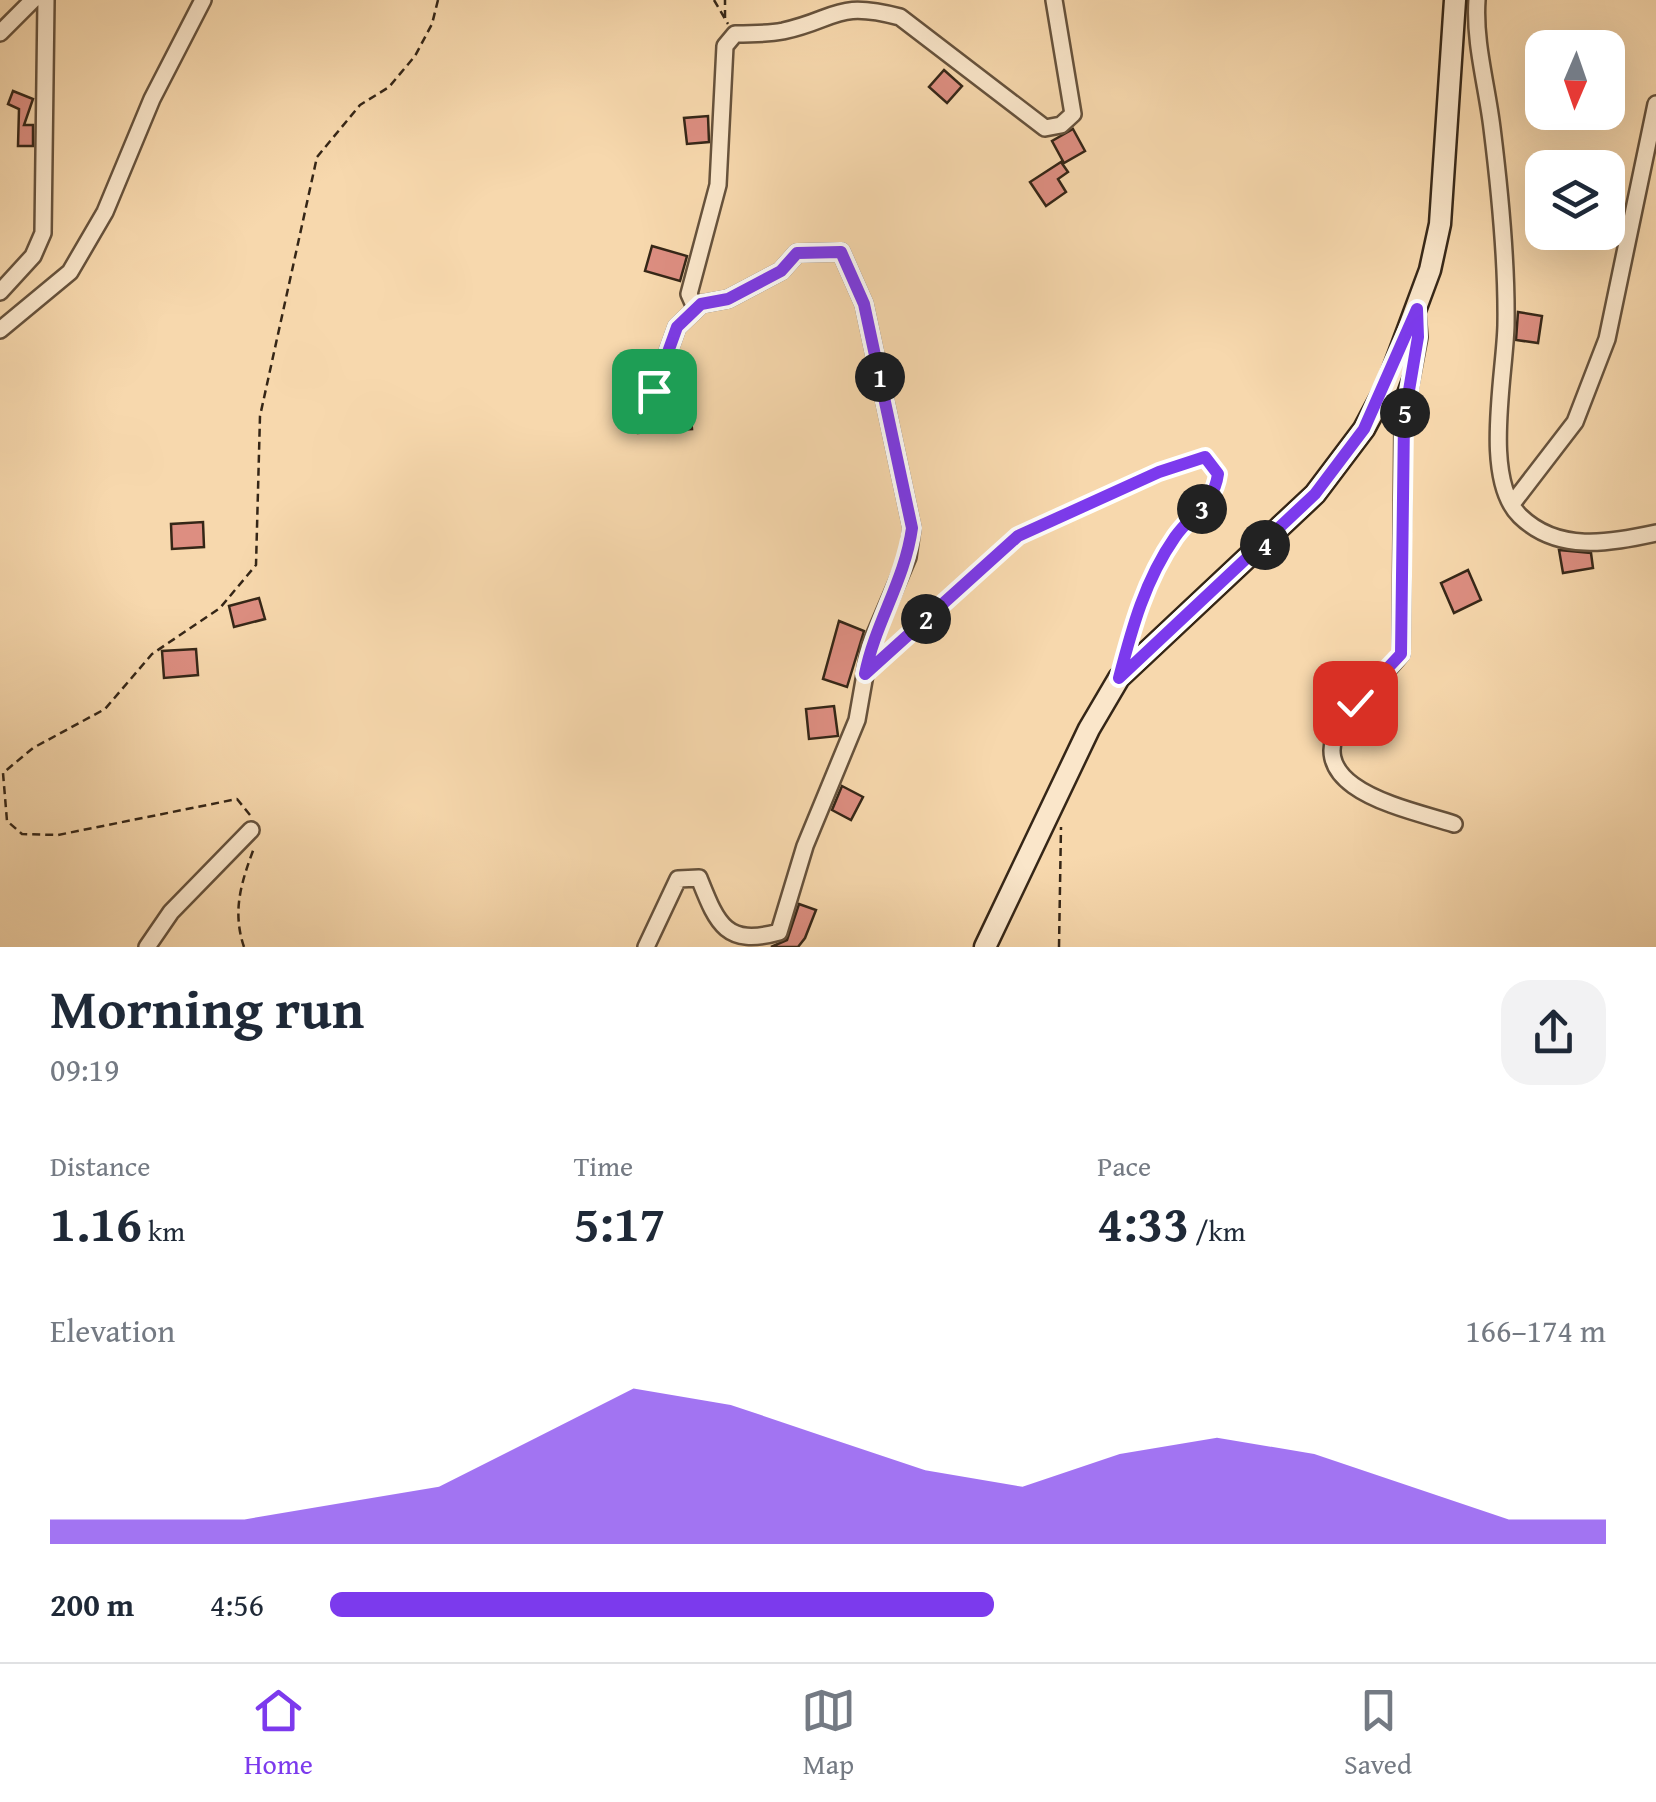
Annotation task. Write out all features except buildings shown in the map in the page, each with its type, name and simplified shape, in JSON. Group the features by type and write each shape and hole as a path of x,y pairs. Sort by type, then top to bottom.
{"street":[{"path":"0,34 32,0"},
{"path":"0,292 33,256 44,233 46,0"},
{"path":"0,330 70,272 105,212 152,99 203,0"},
{"path":"646,947 678,880 692,876 699,878 726,935 738,944 754,945 778,932 789,910 805,846 857,720 870,646 908,557 912,528 864,304 841,252 797,253 781,271 728,299 692,303 689,294 718,185 725,46 735,34 784,31 840,3 877,5 900,17 1044,128 1061,126 1073,114 1054,0"},
{"path":"985,947 1089,730 1119,678 1315,494 1364,429 1417,309 1440,224 1456,0"},
{"path":"1477,0 1475,22 1492,130 1502,242 1506,323 1498,458 1504,492 1518,515 1550,538 1605,544 1656,533"},
{"path":"1512,504 1575,422 1607,339 1656,104"},
{"path":"683,399 663,398 654,391 677,327 701,304"},
{"path":"1417,309 1418,337 1404,420 1401,654 1342,721 1333,738 1332,756 1352,786 1454,824"},
{"path":"147,947 171,912 251,830"}],"path":[{"path":"244,947 235,920 242,880 254,847 248,808 238,799 58,835 22,834 7,821 3,773 33,748 105,709 152,654 220,608 256,564 260,416 317,158 360,105 389,87 415,56 432,24 438,0"},
{"path":"714,0 735,34"},
{"path":"724,19 725,0"},
{"path":"865,674 1018,536 1159,472 1205,457 1218,474 1216,494 1176,536 1140,601 1119,678"},
{"path":"1059,947 1060,826"}],"route":[{"path":"654,391 677,327 701,304 728,299 781,271 797,253 841,252 864,304 912,528 908,557 870,646 865,674 1018,536 1159,472 1205,457 1218,474 1216,494 1176,536 1140,601 1119,678 1209,592 1260,550 1315,494 1364,429 1417,309 1418,337 1404,420 1401,654 1355,703"}]}
